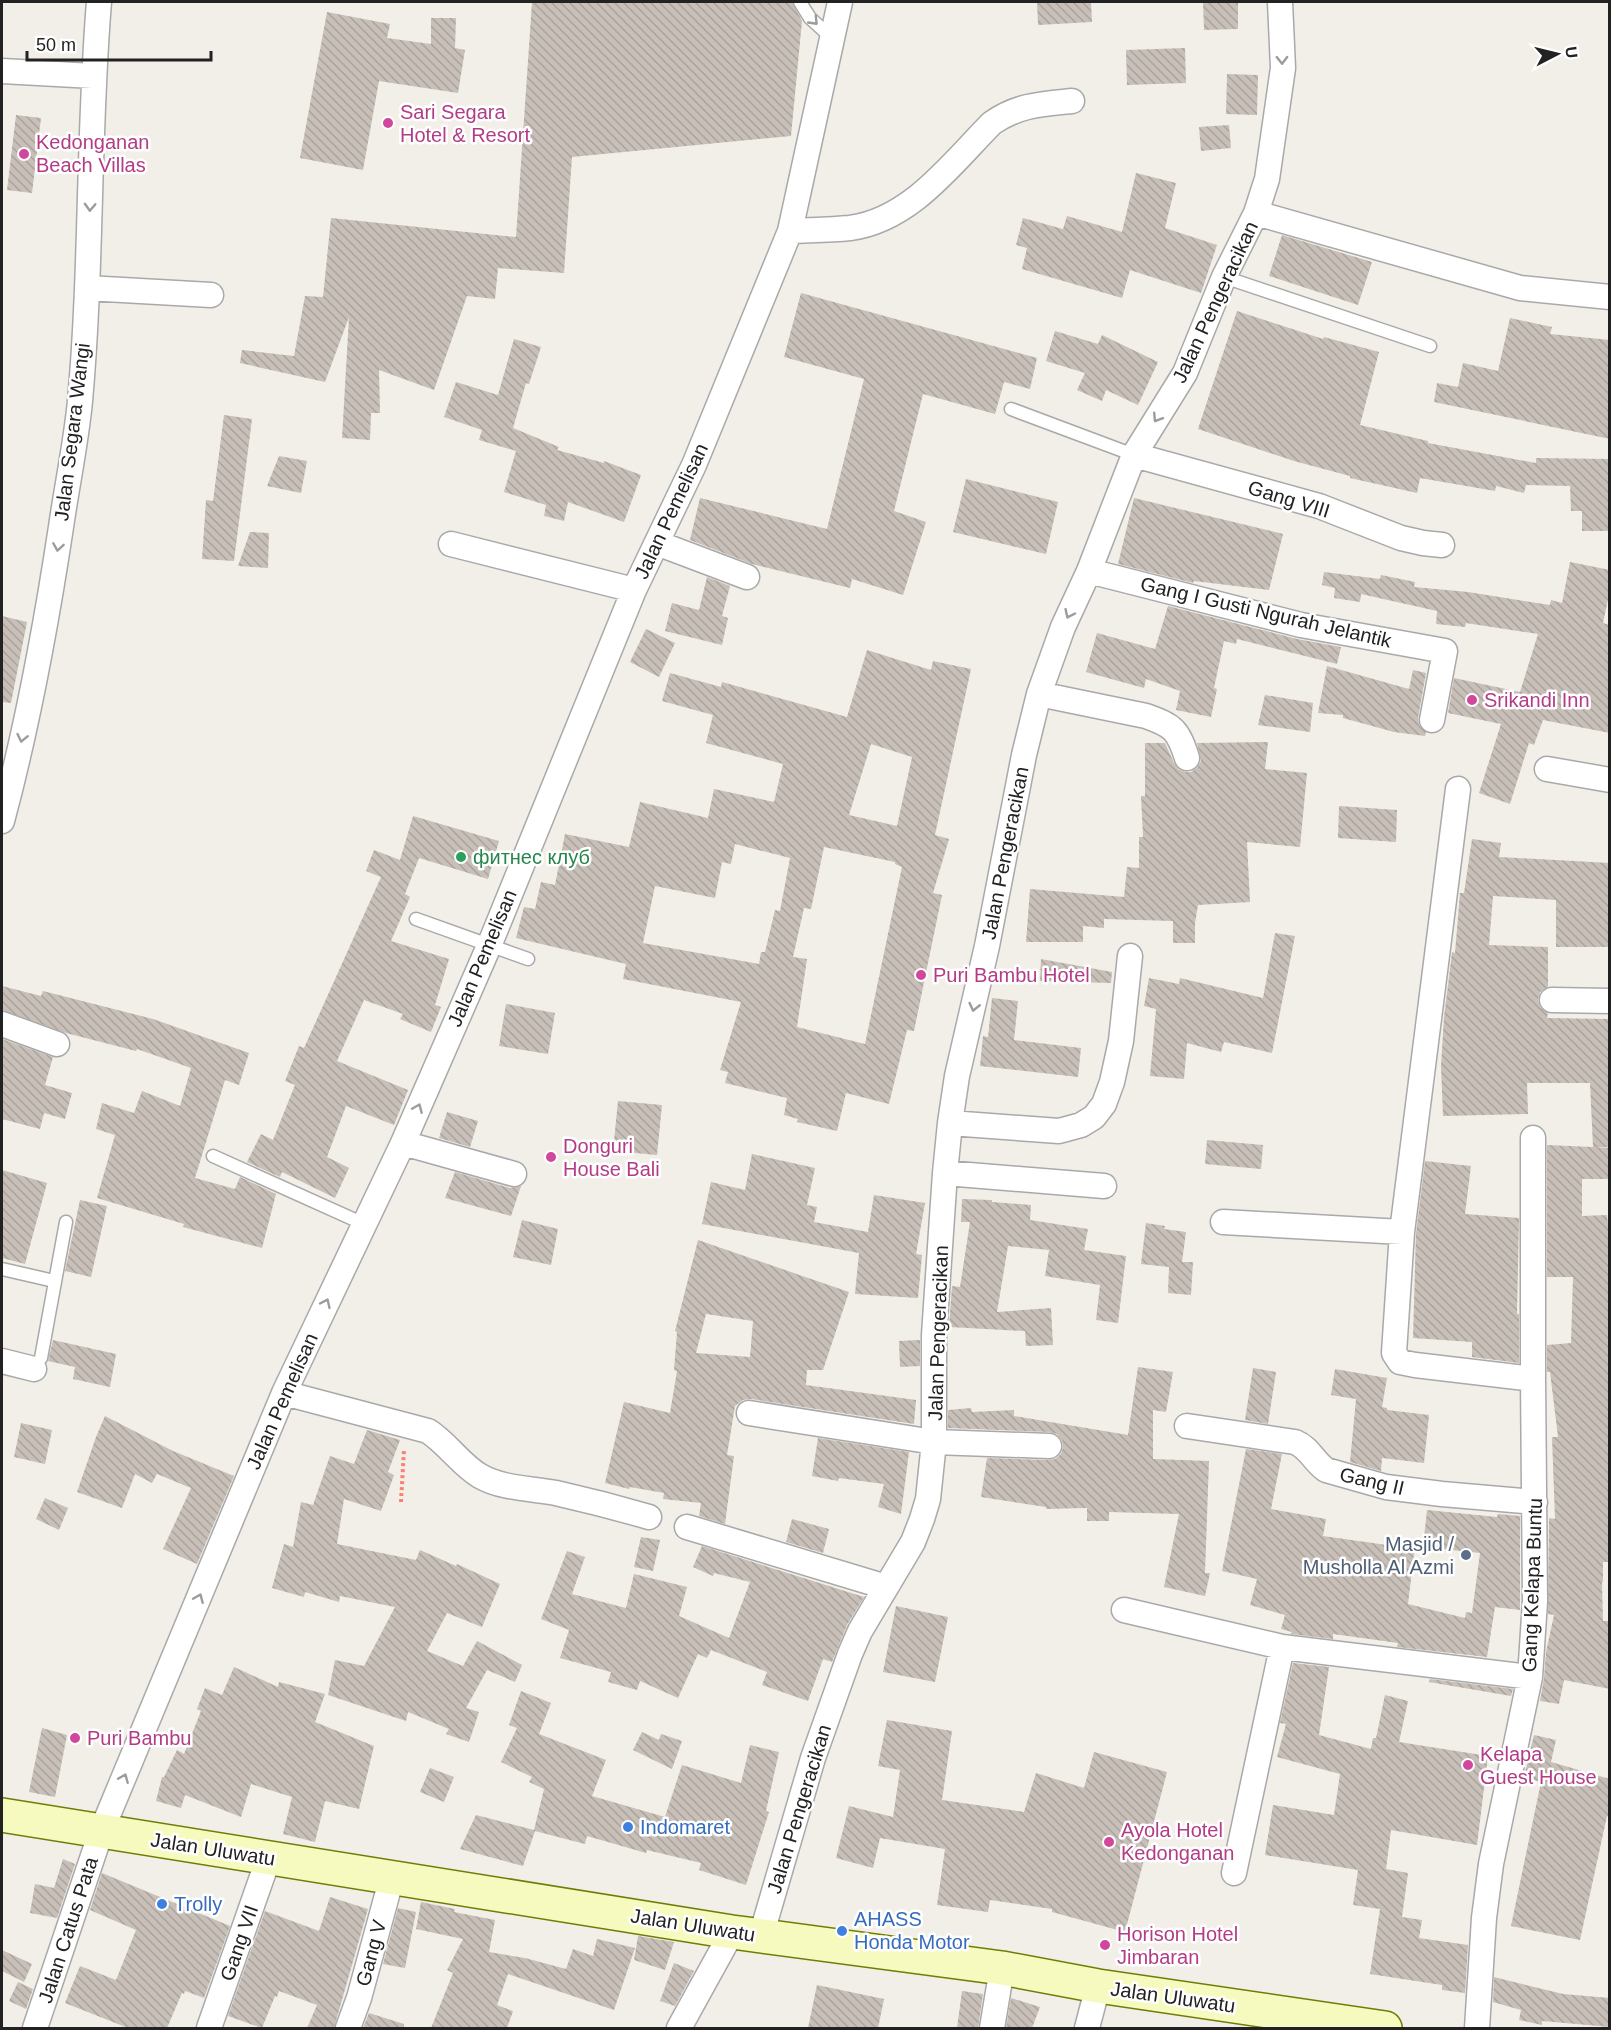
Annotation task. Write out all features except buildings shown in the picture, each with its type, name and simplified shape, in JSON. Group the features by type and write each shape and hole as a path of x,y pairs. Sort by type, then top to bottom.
{"street":[{"name":"Jalan Segara Wangi","path":"2,821 9,768 46,626 80,403 87,288 93,76 99,2"},
{"name":"Jalan Pemelisan","path":"101,1832 284,1393 403,1143 489,946 634,590 694,465 790,231 840,2"},
{"name":"Jalan Pengeracikan","path":"679,2028 746,1934 850,1654 860,1631 913,1542 922,1519 932,1476 934,1335 950,1123 957,1076 984,958 1024,755 1039,694 1063,627 1089,571 1134,455 1185,373 1224,277 1256,213 1267,179 1283,68 1280,2"},
{"path":"2,71 93,76"},
{"path":"790,231 852,228 894,212 927,188 992,123 1003,115 1028,105 1072,101"},
{"path":"1256,213 1520,288 1610,297"},
{"path":"87,288 211,295"},
{"name":"Gang VIII","path":"1134,455 1320,506 1401,538 1442,545"},
{"path":"657,543 747,577"},
{"path":"450,544 634,590"},
{"name":"Gang I Gusti Ngurah Jelantik","path":"1089,571 1301,625 1445,651 1432,720"},
{"path":"1039,694 1161,721 1180,737 1187,758"},
{"path":"1547,769 1610,780"},
{"path":"1458,789 1402,1233 1394,1352 1398,1360 1415,1365 1533,1378"},
{"path":"950,1123 1059,1131 1081,1125 1094,1117 1104,1104 1112,1082 1121,1041 1130,956"},
{"path":"1552,1000 1610,1001"},
{"path":"2,1024 57,1044"},
{"name":"Gang Kelapa Buntu","path":"1477,2028 1484,1918 1491,1864 1530,1677 1536,1569 1533,1138"},
{"path":"403,1143 514,1174"},
{"path":"945,1173 1104,1186"},
{"path":"1223,1222 1402,1233"},
{"path":"2,1361 37,1364"},
{"path":"284,1393 428,1431 478,1475 494,1482 578,1498 649,1517"},
{"path":"749,1413 934,1442 1049,1446"},
{"name":"Gang II","path":"1186,1426 1295,1442 1305,1446 1319,1465 1326,1470 1386,1487 1535,1502"},
{"path":"687,1527 886,1587"},
{"path":"1124,1610 1282,1647 1530,1677"},
{"path":"1234,1873 1282,1647"},
{"name":"Jalan Uluwatu","path":"2,1815 746,1934 1002,1968 1098,1986 1385,2028"},
{"name":"Jalan Catus Pata","path":"35,2028 101,1832"},
{"name":"Gang VII","path":"209,2028 268,1857"},
{"name":"Gang V","path":"348,2028 359,1998 392,1877"},
{"path":"992,2028 1002,1968"},
{"path":"1087,2028 1098,1986"}],"lane":[{"path":"800,2 810,18 832,38"},
{"path":"1224,277 1430,346"},
{"path":"1011,409 1134,455"},
{"path":"416,919 528,959"},
{"path":"213,1156 344,1213 364,1224"},
{"path":"37,1364 66,1222"},
{"path":"2,1269 54,1281"}],"path":[{"path":"401,1502 406,1424"}],"place":[{"name":"Sari Segara Hotel & Resort","path":"388,123"},
{"name":"Kedonganan Beach Villas","path":"24,154"},
{"name":"Srikandi Inn","path":"1472,700"},
{"name":"фитнес клуб","path":"461,857"},
{"name":"Puri Bambu Hotel","path":"921,975"},
{"name":"Donguri House Bali","path":"551,1157"},
{"name":"Masjid / Musholla Al Azmi","path":"1466,1555"},
{"name":"Puri Bambu","path":"75,1738"},
{"name":"Kelapa Guest House","path":"1468,1765"},
{"name":"Indomaret","path":"628,1827"},
{"name":"Ayola Hotel Kedonganan","path":"1109,1842"},
{"name":"Trolly","path":"162,1904"},
{"name":"AHASS Honda Motor","path":"842,1931"},
{"name":"Horison Hotel Jimbaran","path":"1105,1945"}]}
